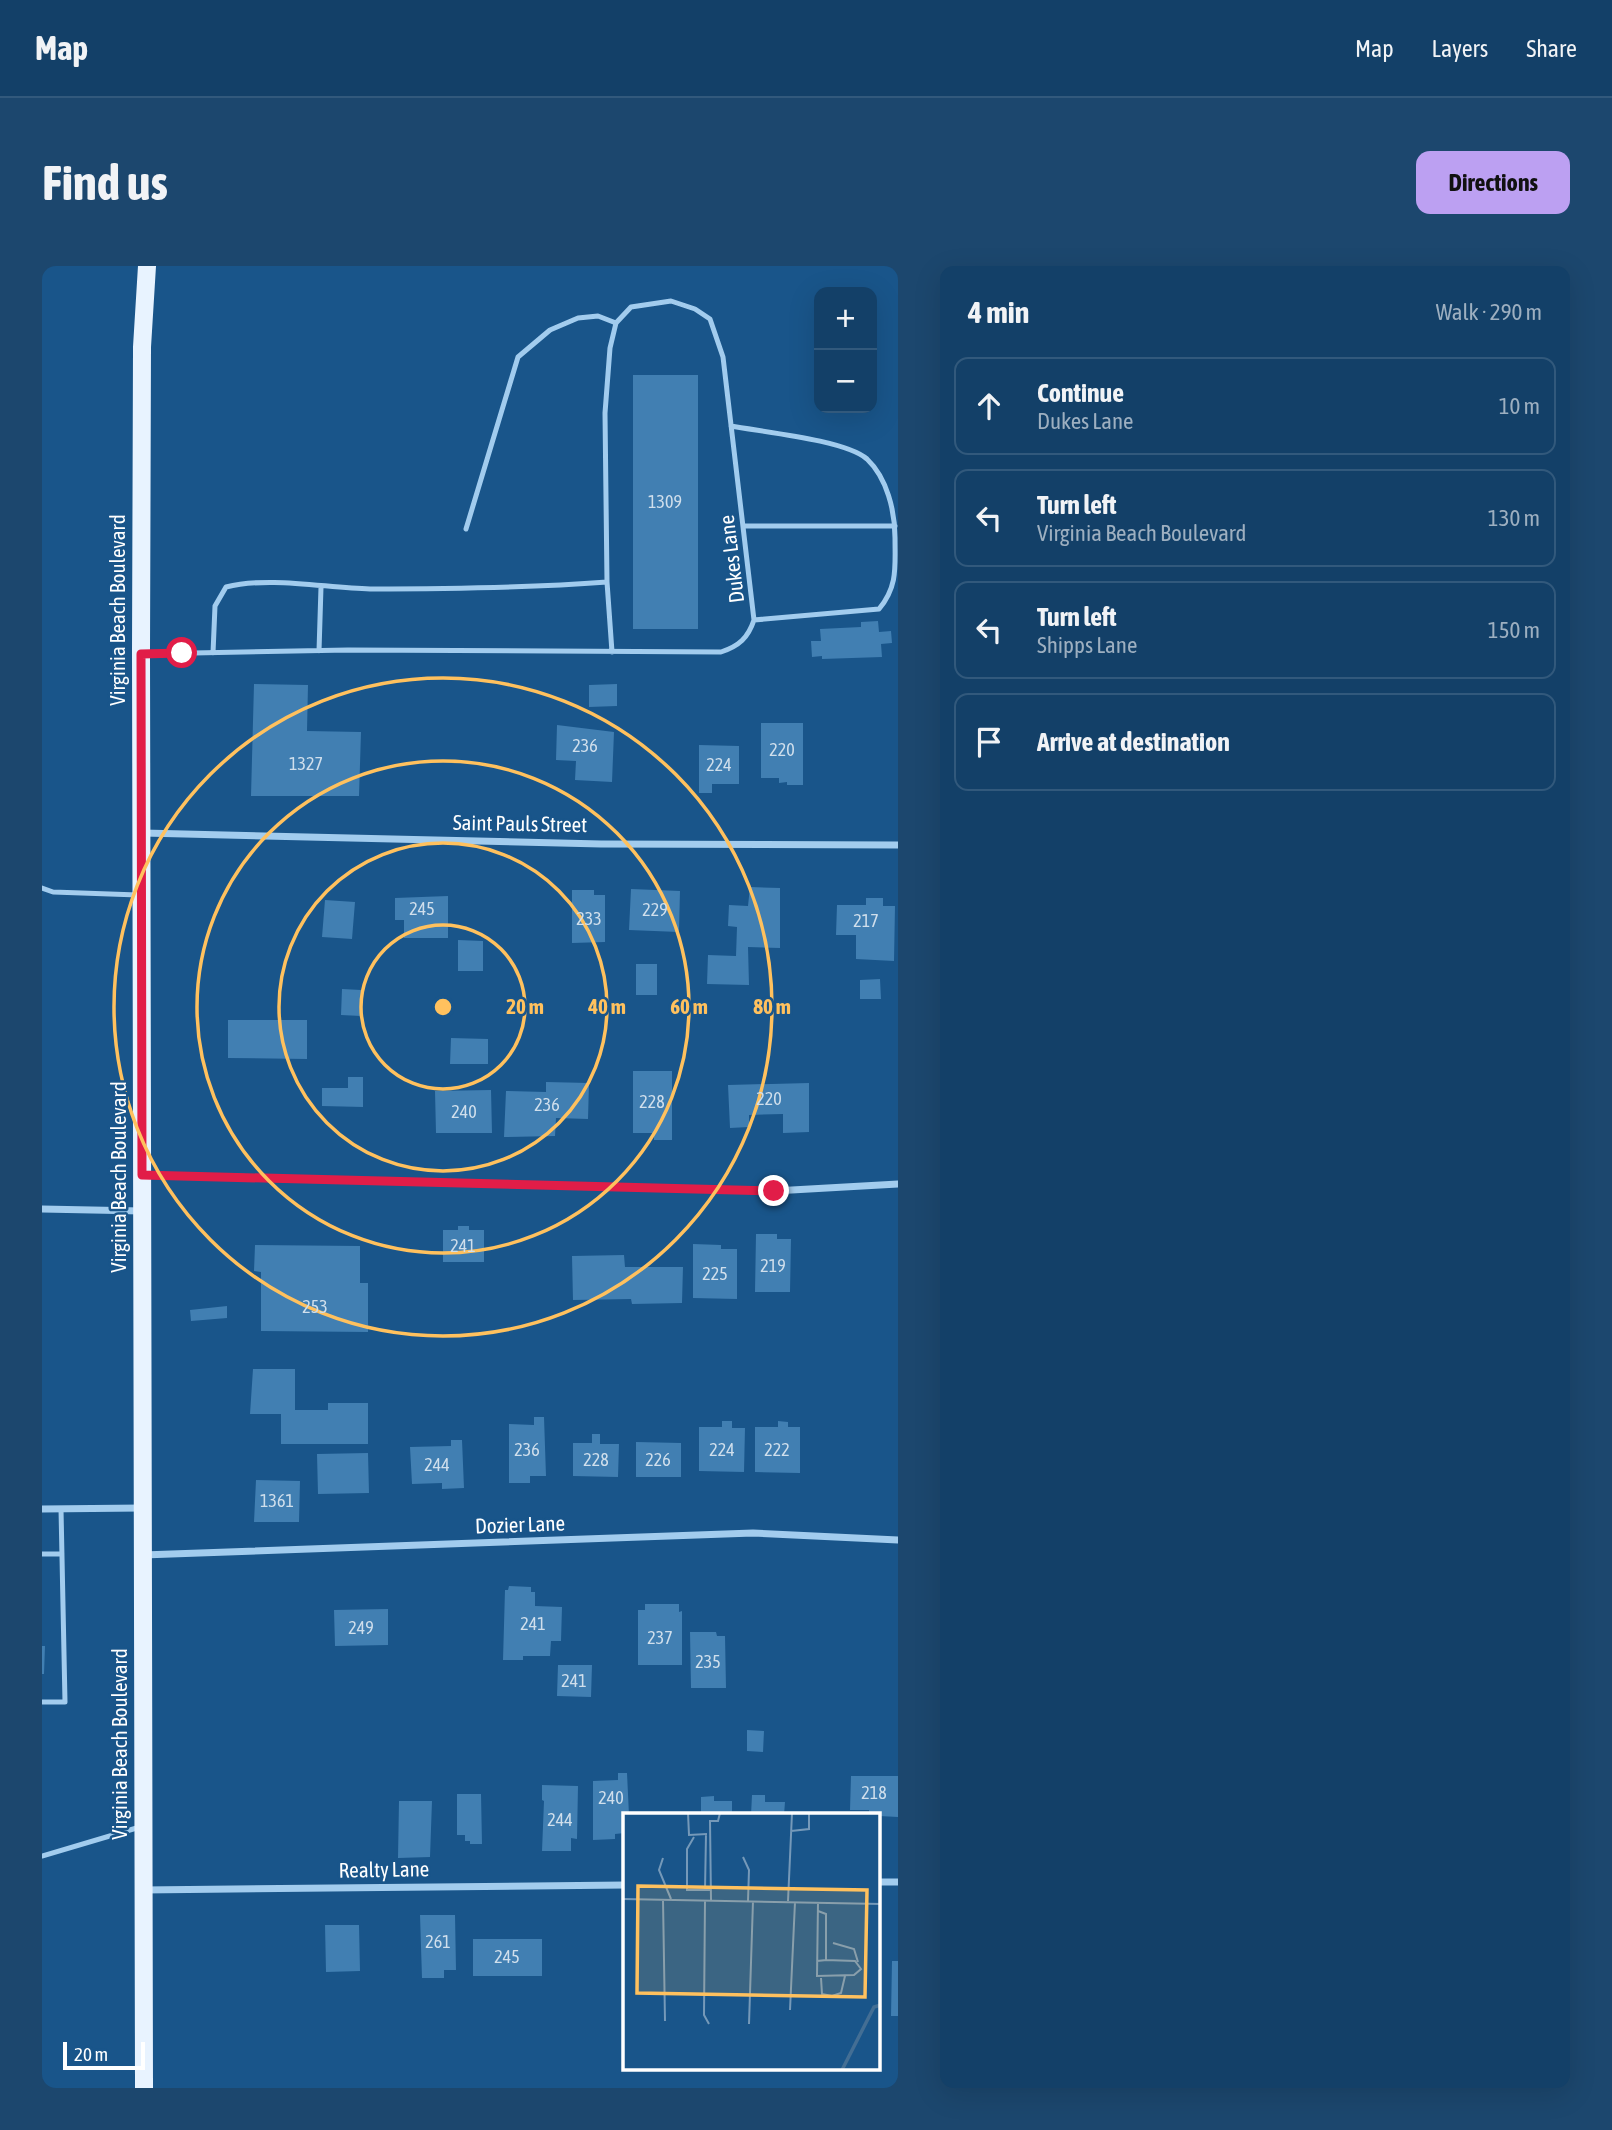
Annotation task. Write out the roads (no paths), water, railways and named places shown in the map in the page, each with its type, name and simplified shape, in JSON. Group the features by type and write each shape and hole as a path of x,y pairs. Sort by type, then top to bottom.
{"main road":[{"name":"Virginia Beach Boulevard","path":"144,2088 141,654 142,347 147,266"}],"street":[{"name":"Saint Pauls Street","path":"141,833 601,844 898,845"},
{"path":"142,1175 774,1191 898,1184"},
{"path":"42,1209 143,1211"},
{"path":"42,1509 143,1508"},
{"name":"Dozier Lane","path":"143,1555 753,1533 898,1540"},
{"path":"880,1882 898,1882"},
{"name":"Realty Lane","path":"143,1889 623,1885"}],"lane":[{"name":"Dukes Lane","path":"141,654 318,651 721,652 736,647 749,635 754,620 723,357 710,319 695,309 671,301 631,307 616,323"},
{"path":"466,528 518,357 550,330 578,318 598,316 616,323 610,348 605,412 607,582 612,652"},
{"path":"732,426 841,446 866,458 884,480 895,526 895,579 890,597 879,609 754,620"},
{"path":"744,526 895,526"},
{"path":"213,653 215,606 226,587 237,584 370,589 561,586 607,582"},
{"path":"318,651 321,587"},
{"path":"42,888 53,892 141,895"},
{"path":"42,1702 65,1702 61,1509"},
{"path":"42,1554 62,1554"},
{"path":"42,1856 143,1826"}]}
